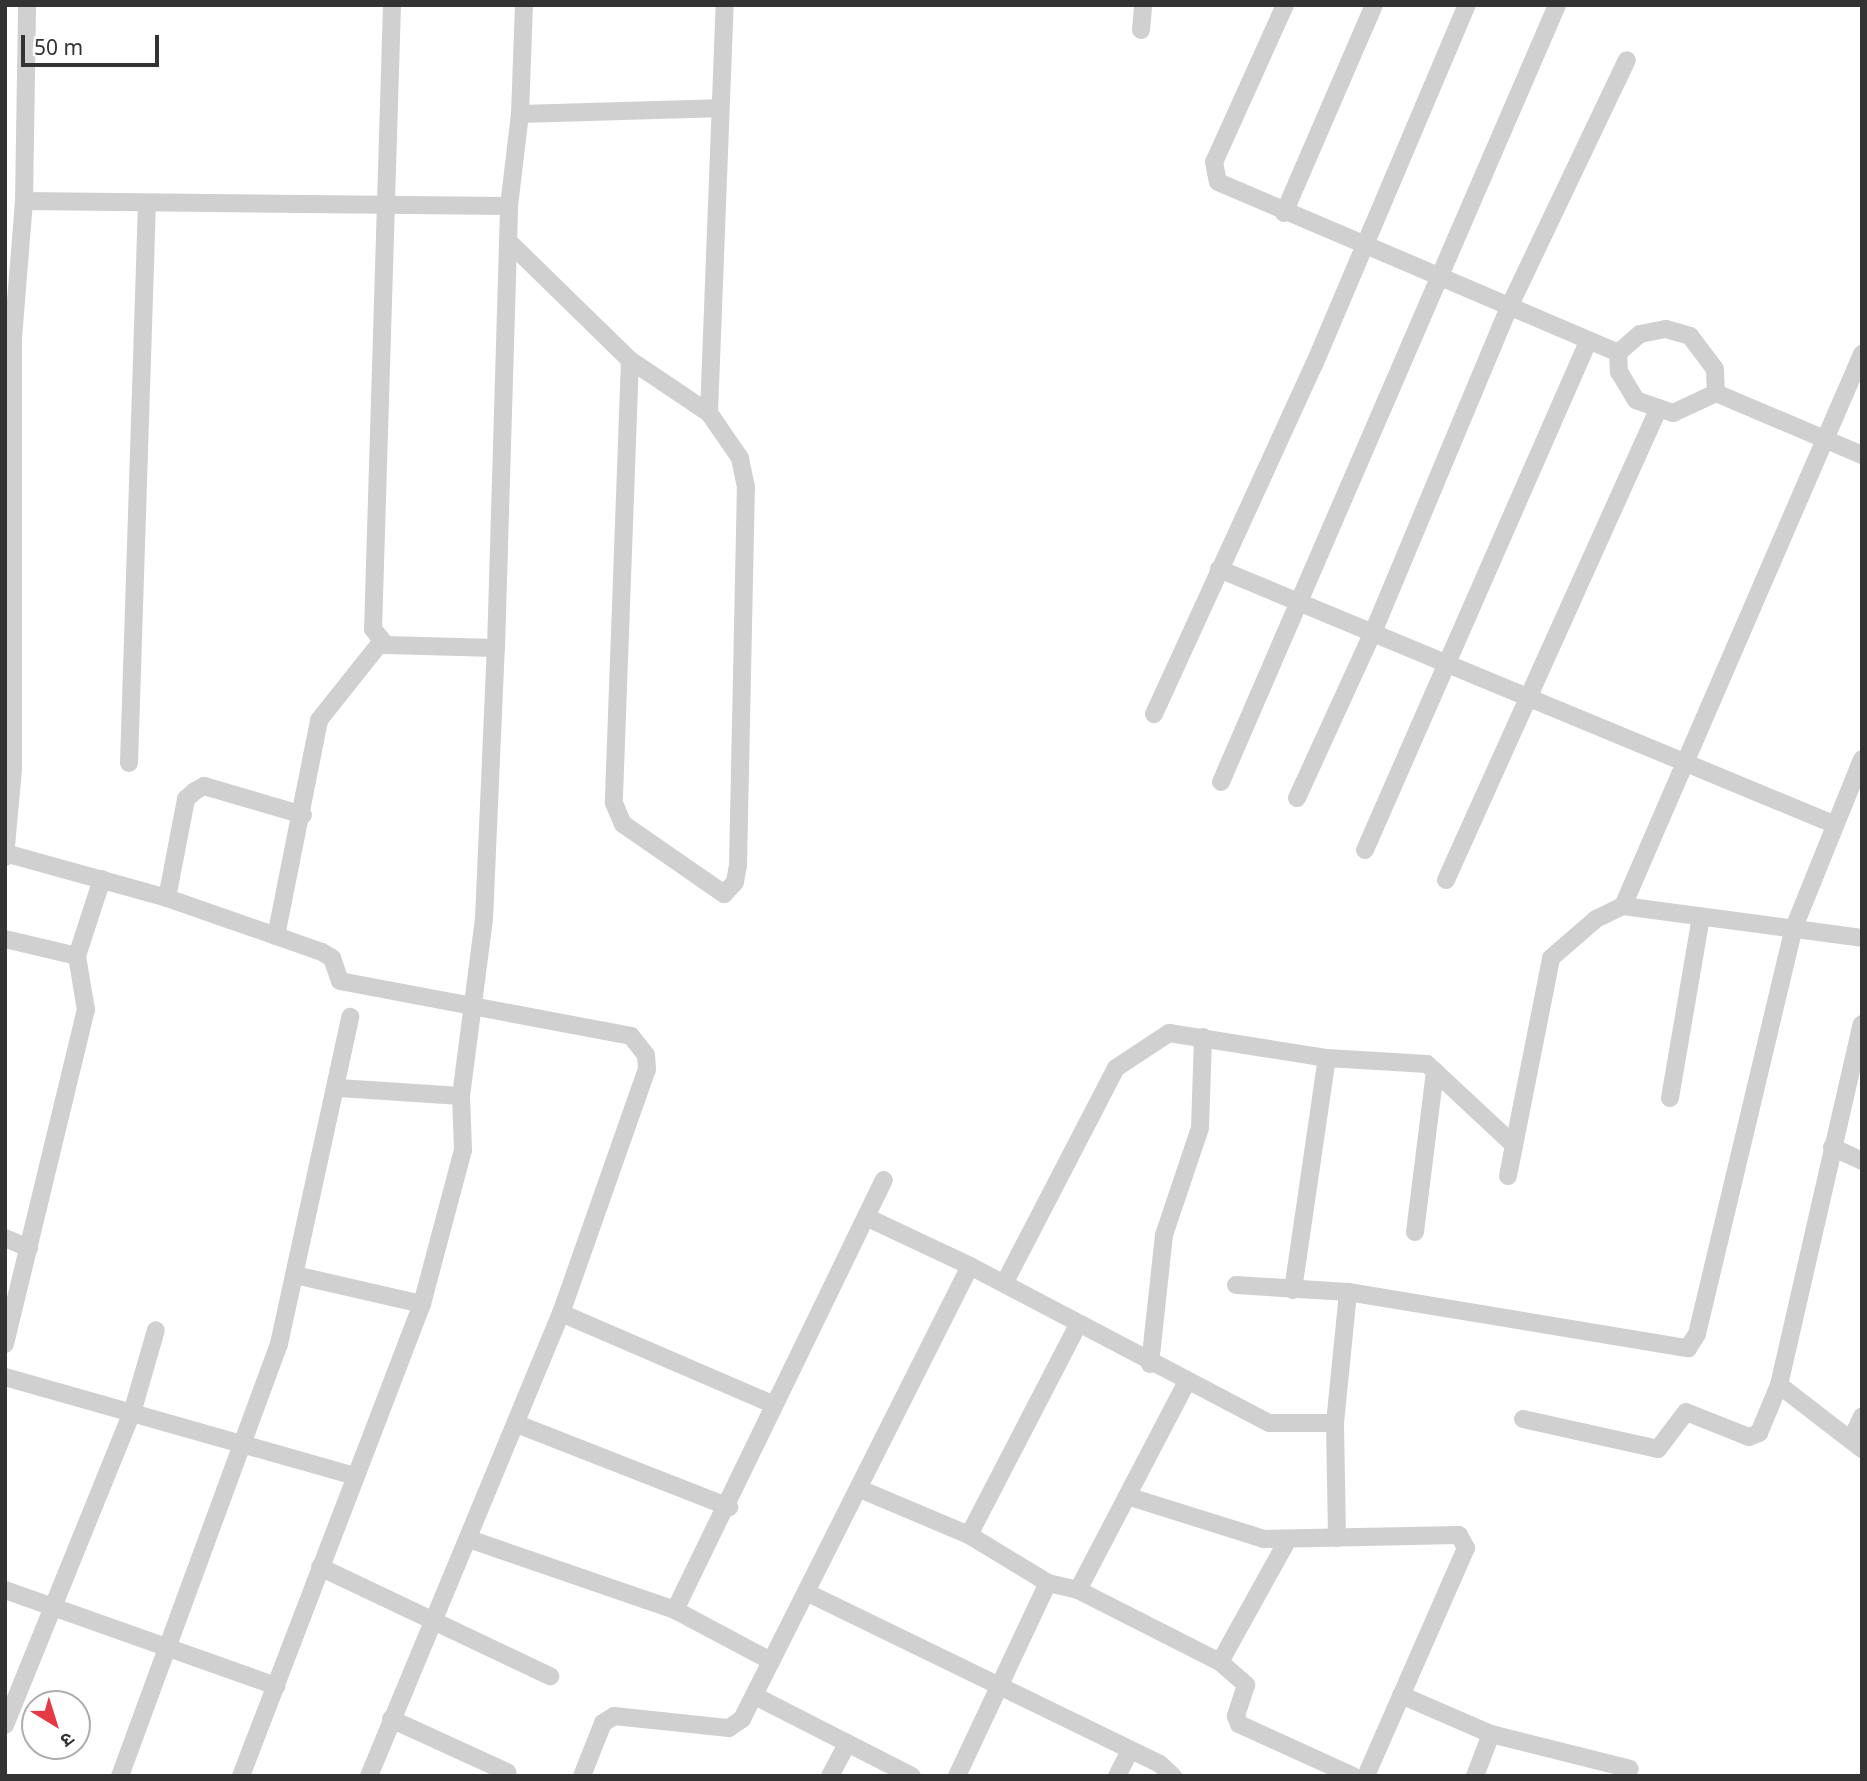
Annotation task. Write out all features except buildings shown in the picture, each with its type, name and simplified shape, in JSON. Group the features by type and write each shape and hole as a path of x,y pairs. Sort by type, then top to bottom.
{"street":[{"path":"27,5 24,201 9,337 13,769 5,854 167,898 328,955 340,981 475,1002 631,1036 646,1055 647,1069 561,1313 369,1776"},
{"path":"381,642 373,629 392,5"},
{"path":"241,1776 422,1304 463,1150 461,1097 484,919 496,648 509,206 520,114 524,5"},
{"path":"709,413 720,245 717,108 725,5"},
{"path":"1141,30 1143,5"},
{"path":"1285,5 1214,162 1214,174 1223,186 1440,277 1511,303 1587,344 1618,353"},
{"path":"1284,213 1374,5"},
{"path":"1154,714 1364,244 1467,5"},
{"path":"1221,782 1557,5"},
{"path":"1297,798 1374,630 1511,303 1627,60"},
{"path":"520,114 717,108"},
{"path":"24,201 385,201 509,206"},
{"path":"129,763 147,203"},
{"path":"508,241 630,360 709,413 740,458 747,488 738,864 735,882 724,894 623,824 614,803 630,360"},
{"path":"1618,353 1640,334 1666,329 1690,336 1714,369 1716,393"},
{"path":"1365,850 1451,662 1587,344"},
{"path":"1618,353 1619,372 1636,400 1657,412 1687,410 1716,393"},
{"path":"1508,1176 1551,958 1572,936 1623,906 1862,354"},
{"path":"1716,393 1862,455"},
{"path":"1446,880 1525,696 1657,412"},
{"path":"1219,569 1374,630 1833,824"},
{"path":"381,642 496,648"},
{"path":"276,936 303,815 319,720 381,642"},
{"path":"1236,1285 1348,1292 1688,1348 1697,1334 1793,930 1833,824 1862,759"},
{"path":"167,898 186,799 195,791 205,786 303,815"},
{"path":"5,1344 86,1010 77,956 102,879"},
{"path":"1623,906 1862,938"},
{"path":"1670,1098 1701,917"},
{"path":"5,939 77,956"},
{"path":"120,1776 170,1648 279,1344 338,1088 350,1017"},
{"path":"1523,1419 1658,1449 1686,1412 1752,1437 1779,1385 1862,1024"},
{"path":"1005,1282 1116,1068 1169,1033 1328,1058 1427,1064 1514,1146"},
{"path":"1150,1364 1164,1235 1200,1128 1203,1037"},
{"path":"1293,1290 1328,1058"},
{"path":"1415,1232 1434,1071"},
{"path":"338,1088 461,1097"},
{"path":"1832,1147 1862,1161"},
{"path":"675,1610 729,1507 772,1404 884,1180"},
{"path":"866,1217 1005,1282 1150,1364 1269,1423 1335,1423"},
{"path":"5,1238 29,1248"},
{"path":"582,1776 608,1718 729,1728 755,1696 970,1266"},
{"path":"295,1275 422,1304"},
{"path":"1337,1538 1335,1423 1348,1292"},
{"path":"561,1313 772,1404"},
{"path":"969,1535 1078,1325"},
{"path":"5,1725 132,1413 156,1330"},
{"path":"5,1377 243,1447 354,1476"},
{"path":"1078,1590 1186,1383"},
{"path":"1779,1385 1856,1445 1862,1416"},
{"path":"517,1424 729,1507"},
{"path":"860,1489 969,1535 1048,1583 1078,1590 1220,1662 1246,1685 1236,1716 1239,1724 1353,1776"},
{"path":"1127,1496 1264,1539 1287,1541 1452,1532 1464,1541 1466,1549 1366,1776"},
{"path":"469,1539 675,1610 771,1661"},
{"path":"1220,1662 1287,1541"},
{"path":"320,1567 550,1676"},
{"path":"957,1776 1001,1690 1048,1583"},
{"path":"5,1590 276,1686"},
{"path":"808,1593 1001,1690 1130,1750 1173,1776"},
{"path":"1401,1695 1490,1734 1630,1769"},
{"path":"755,1696 846,1745 912,1776"},
{"path":"391,1719 508,1772"},
{"path":"1475,1776 1490,1734"},
{"path":"830,1776 846,1745"},
{"path":"1116,1776 1130,1750"}]}
